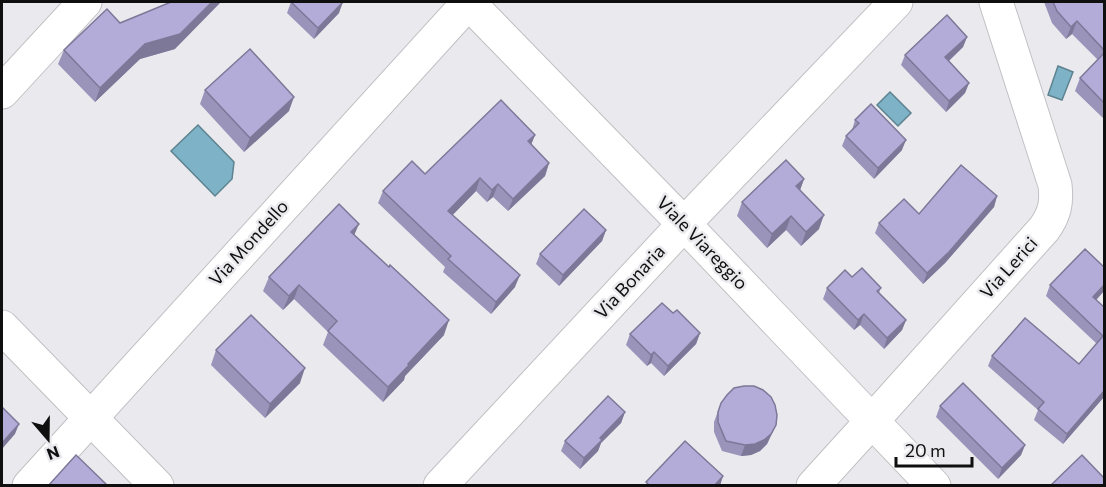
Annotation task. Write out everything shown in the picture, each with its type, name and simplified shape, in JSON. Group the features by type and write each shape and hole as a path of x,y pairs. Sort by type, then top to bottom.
{"street":[{"path":"2,92 85,2"},
{"name":"Viale Viareggio","path":"468,2 934,486"},
{"name":"Via Mondello","path":"29,486 468,2"},
{"name":"Via Bonaria","path":"440,486 684,224 896,2"},
{"name":"Via Lerici","path":"813,486 1044,229 1055,209 1055,184 996,2"},
{"path":"2,327 158,486"}],"water":[{"path":"1058,66 1073,72 1062,100 1048,95"},
{"path":"890,92 911,113 898,126 877,105"},
{"path":"198,125 234,162 232,179 215,196 171,151"}],"building":[{"path":"171,2 212,2 180,34 145,44 100,88 64,50 107,9 120,23"},
{"path":"291,2 343,2 318,28"},
{"path":"1053,2 1103,2 1104,50 1077,21 1071,27 1057,11"},
{"path":"947,15 967,37 945,57 969,83 949,101 905,55"},
{"path":"250,49 294,97 250,138 205,90"},
{"path":"1104,53 1104,103 1080,78"},
{"path":"501,100 535,135 528,141 549,163 513,199 498,184 492,190 480,178 448,211 520,275 496,302 448,259 451,256 383,191 412,161 425,174"},
{"path":"871,104 906,140 878,168 846,136 859,123 855,120"},
{"path":"786,160 804,179 796,186 824,215 806,232 791,216 772,234 742,202"},
{"path":"961,165 997,196 949,252 927,273 879,223 904,199 919,214"},
{"path":"339,204 359,224 351,232 449,320 388,387 328,331 337,321 299,285 289,296 269,277"},
{"path":"584,209 606,230 563,275 540,254"},
{"path":"1085,249 1104,267 1104,285 1093,297 1104,307 1104,391 1067,434 1038,409 1044,402 992,356 1025,318 1079,364 1103,336 1050,285"},
{"path":"862,268 881,288 877,291 906,320 887,338 864,314 858,320 827,288 845,270 852,277"},
{"path":"662,303 673,313 677,310 700,333 668,366 654,352 651,355 630,334"},
{"path":"251,315 305,368 270,404 216,350"},
{"path":"963,383 1025,445 1002,468 940,406"},
{"path":"754,386 771,397 777,415 776,425 771,434 755,444 745,445 726,441 718,422 721,403 734,388"},
{"path":"608,396 625,412 584,458 565,441"},
{"path":"2,407 19,424 2,443"},
{"path":"685,441 723,476 714,486 650,486 646,482"},
{"path":"76,455 108,486 48,486"},
{"path":"1082,455 1104,478 1104,486 1050,486"}]}
